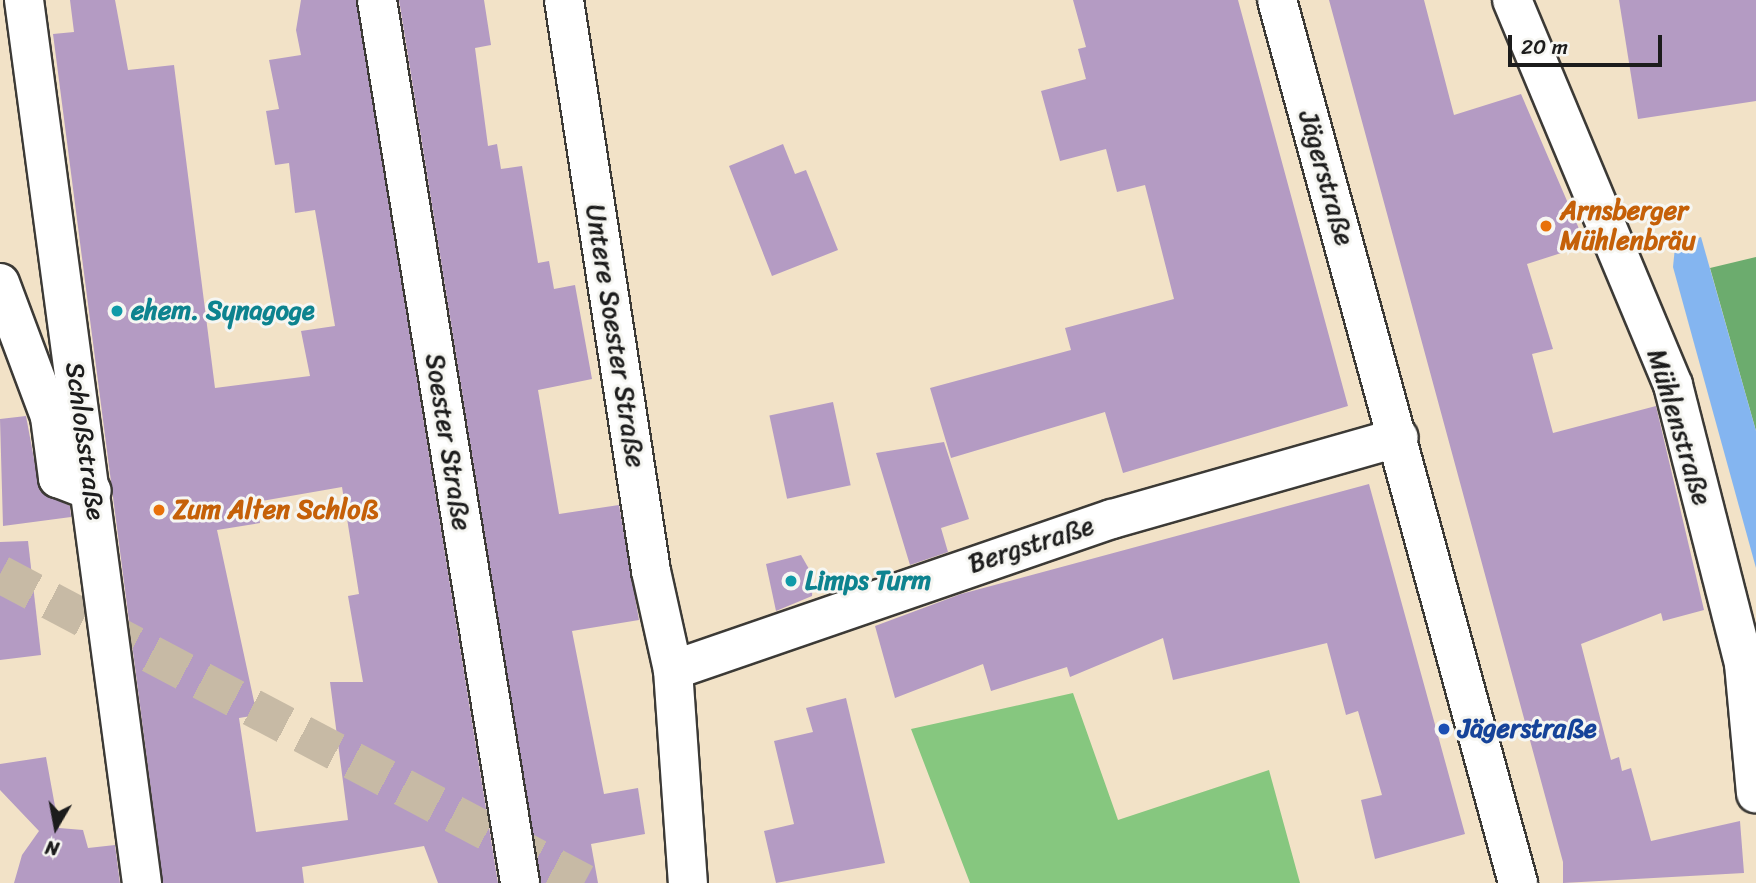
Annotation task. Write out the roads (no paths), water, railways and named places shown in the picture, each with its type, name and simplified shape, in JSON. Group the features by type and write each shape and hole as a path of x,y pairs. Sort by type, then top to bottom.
{"street":[{"name":"Schloßstraße","path":"24,0 92,491 142,883"},
{"name":"Soester Straße","path":"377,0 520,883"},
{"name":"Untere Soester Straße","path":"564,0 651,572 673,670"},
{"name":"Jägerstraße","path":"1277,0 1399,438 1518,883"},
{"name":"Mühlenstraße","path":"1512,0 1672,385 1744,664 1756,793"},
{"path":"0,283 50,417 58,478 92,491"},
{"name":"Bergstraße","path":"673,670 1112,519 1399,438"},
{"path":"673,670 688,883"}],"water":[{"path":"1701,237 1756,431 1756,568 1673,267 1675,247"}],"tunnel":[{"path":"0,574 584,883"}],"place":[{"name":"Arnsberger Mühlenbräu","path":"1546,226"},
{"name":"ehem. Synagoge","path":"117,311"},
{"name":"Zum Alten Schloß","path":"159,510"},
{"name":"Limps Turm","path":"791,581"},
{"name":"Jägerstraße","path":"1444,729"}]}
